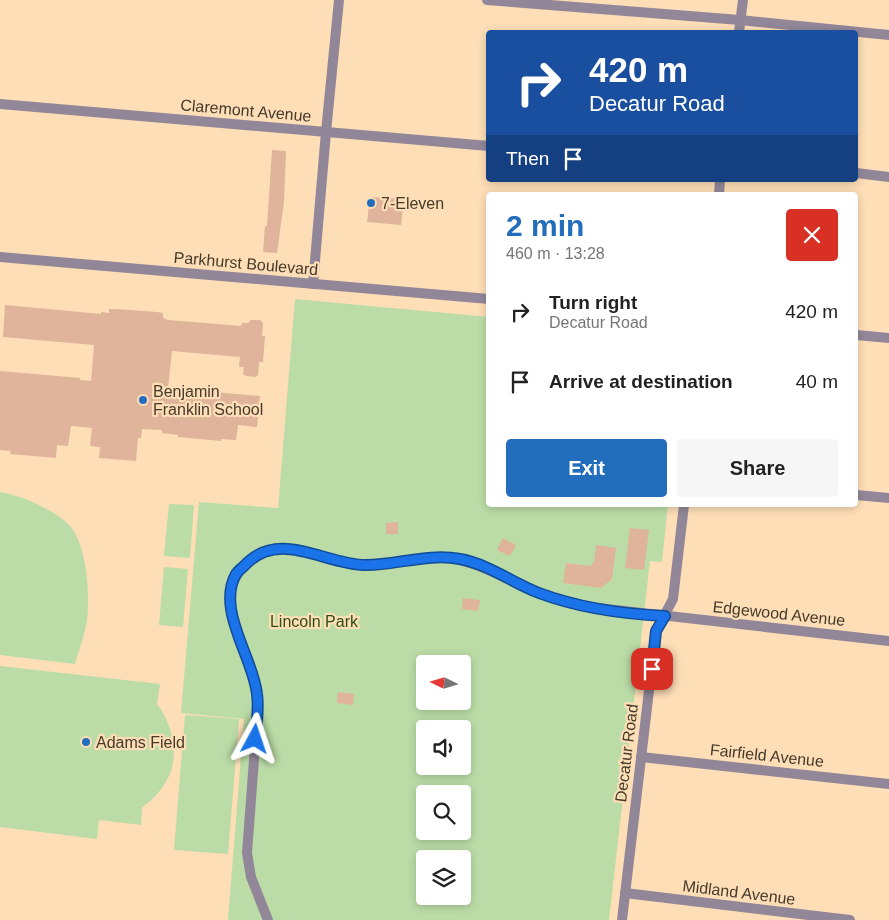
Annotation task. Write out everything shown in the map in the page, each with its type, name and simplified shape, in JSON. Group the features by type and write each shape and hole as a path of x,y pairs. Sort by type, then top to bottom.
{"street":[{"path":"313,284 339,0"},
{"path":"487,0 740,20 839,30"},
{"path":"739,30 742,0"},
{"path":"858,32 889,35"},
{"name":"Claremont Avenue","path":"0,104 486,146"},
{"path":"858,173 889,177"},
{"name":"Parkhurst Boulevard","path":"0,257 486,299"},
{"path":"858,334 889,338"},
{"path":"858,495 889,498"},
{"name":"Decatur Road","path":"622,920 656,631 673,599 684,507"},
{"name":"Edgewood Avenue","path":"268,920 251,877 247,853 258,694 234,622 230,594 236,574 252,557 264,551 292,549 364,565 429,557 449,557 473,562 562,601 589,607 889,641"},
{"name":"Fairfield Avenue","path":"641,757 889,784"},
{"name":"Midland Avenue","path":"625,893 850,920"}],"green space":[{"name":"Lincoln Park","path":"295,299 486,317 486,507 668,507 662,562 650,561 609,920 228,920 244,719 181,713 199,502 278,508"},
{"path":"0,492 28,500 57,515 71,527 81,547 86,572 88,609 86,626 75,664 0,655"},
{"path":"169,504 194,505 190,558 164,556"},
{"path":"164,567 188,569 183,627 159,625"},
{"name":"Adams Field","path":"0,666 160,684 157,704 167,720 173,739 172,769 163,786 142,808 141,825 99,820 97,839 0,827"},
{"path":"185,715 239,719 228,854 174,850"}],"building":[{"path":"272,150 286,151 284,202 277,253 263,252 265,226 267,226"},
{"path":"370,197 404,199 401,225 367,222"},
{"name":"Benjamin Franklin School","path":"5,305 101,314 101,312 109,313 109,309 157,312 163,313 163,318 168,320 241,326 242,323 248,323 251,320 260,320 263,323 262,336 265,336 263,362 259,362 258,375 255,377 243,374 244,367 239,367 240,357 172,351 168,388 260,396 257,427 238,425 236,440 221,439 221,441 178,437 178,435 162,433 162,430 142,429 141,438 138,438 136,461 99,458 100,447 90,446 92,428 73,426 71,426 68,446 57,445 56,458 10,454 11,451 0,450 0,371 80,378 80,380 91,381 94,345 3,337"},
{"path":"398,522 398,534 386,534 386,523"},
{"path":"630,528 649,530 644,570 625,568"},
{"path":"503,538 516,545 510,556 497,550"},
{"path":"596,545 616,548 612,579 601,588 563,583 566,563 590,566 594,562"},
{"path":"463,598 480,600 478,611 462,609"},
{"path":"338,692 354,694 353,705 337,703"}],"place":[{"name":"7-Eleven","path":"371,203"},
{"name":"Benjamin Franklin School","path":"143,400"},
{"name":"Adams Field","path":"86,742"}],"route":[{"path":"255,739 258,694 234,622 230,594 236,574 252,557 264,551 292,549 348,563 364,565 437,557 462,559 473,562 554,599 589,607 665,616 656,631 652,669"}]}
